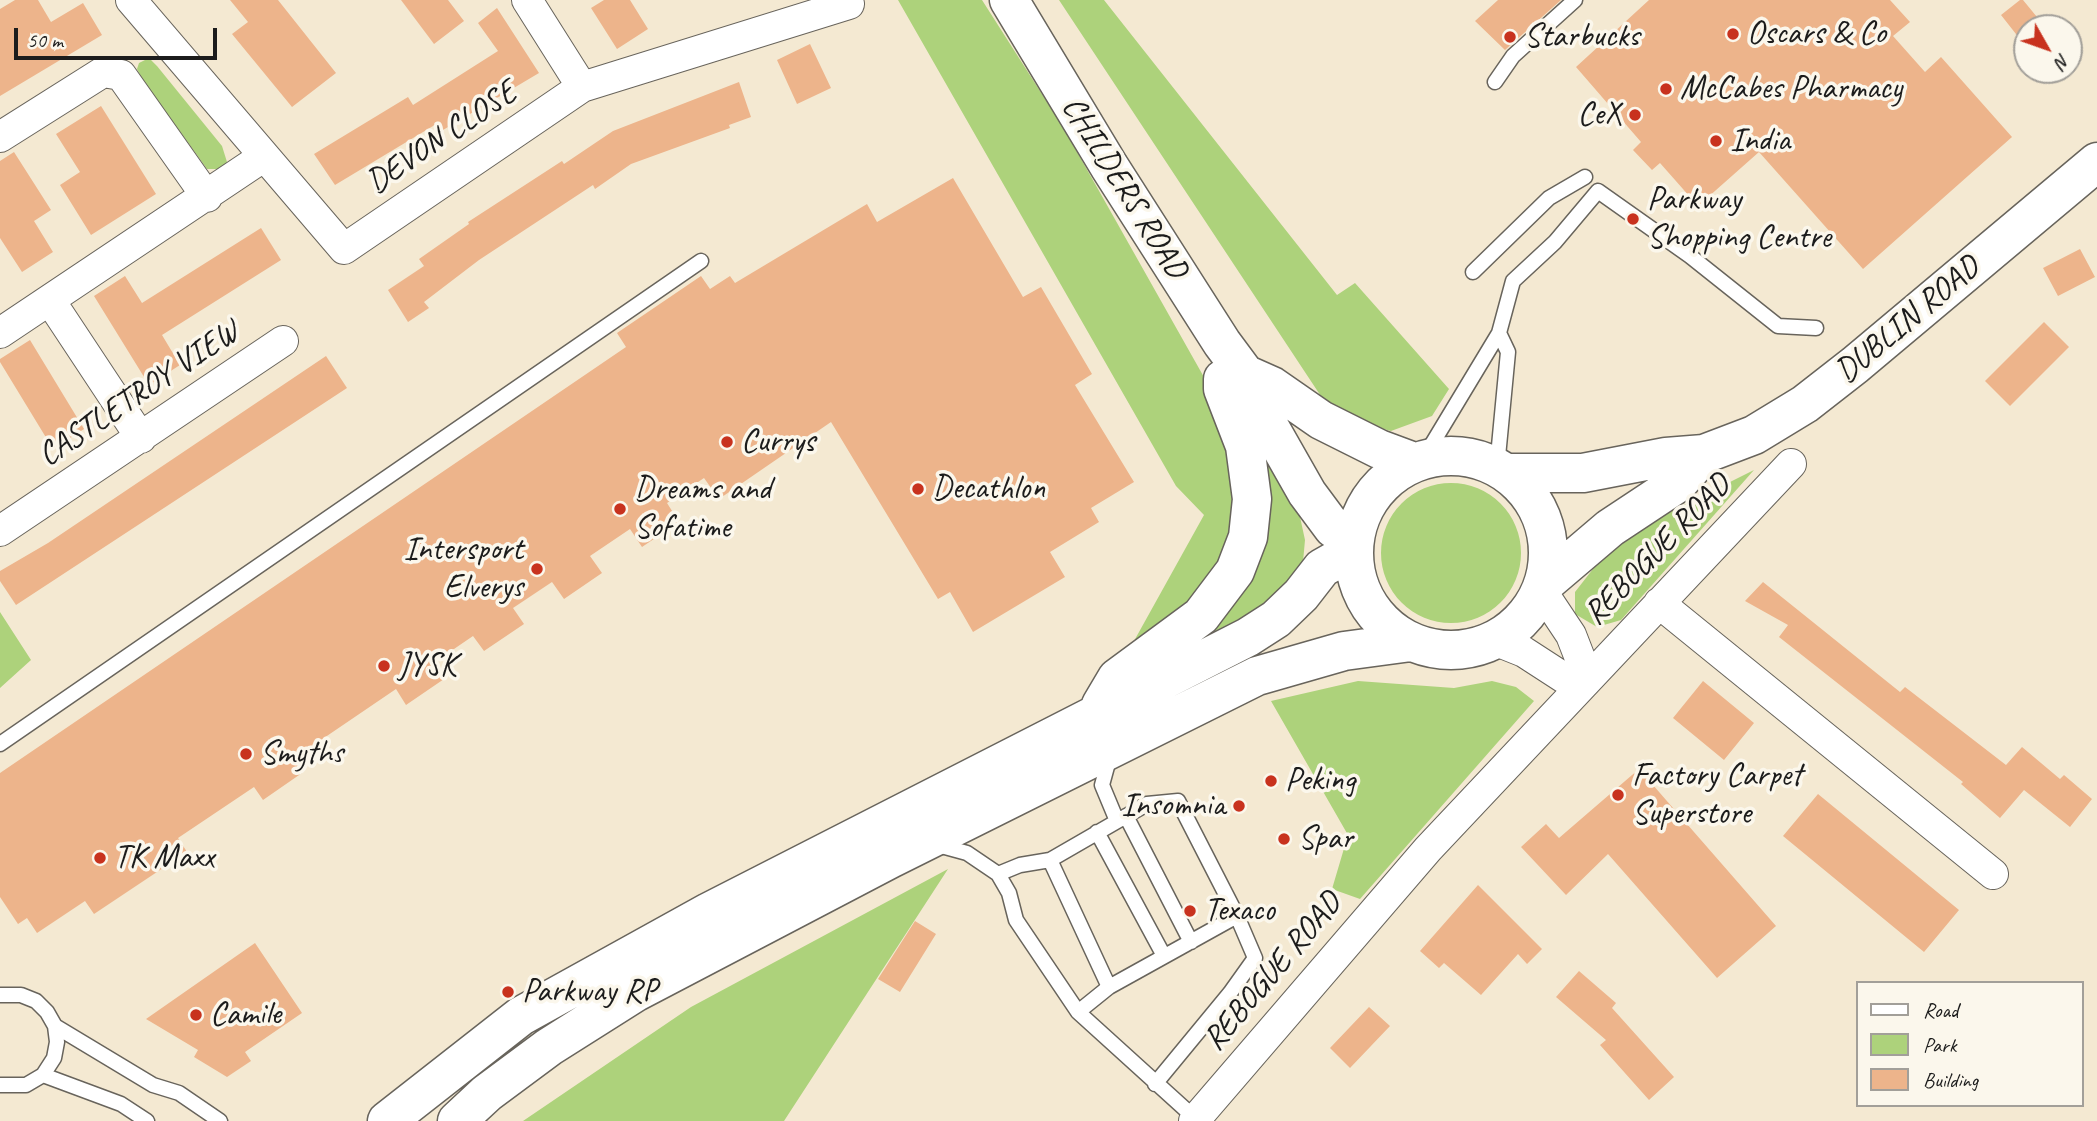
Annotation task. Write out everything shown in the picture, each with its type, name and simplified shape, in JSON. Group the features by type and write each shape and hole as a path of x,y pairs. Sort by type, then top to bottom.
{"main road":[{"name":"CHILDERS ROAD","path":"1009,0 1222,343 1245,374 1256,405 1307,493 1333,528 1352,546"},
{"name":"DUBLIN ROAD","path":"1704,454 1754,435 1805,404 2097,162"},
{"path":"1095,716 1117,678 1201,616 1235,571 1248,537 1252,499 1245,446 1223,389 1222,343"},
{"name":"CHILDERS ROAD","path":"1245,374 1272,386 1321,419 1378,449 1419,461"},
{"path":"1704,454 1678,483 1610,528 1542,588 1522,620 1494,640 1467,649 1438,650 1411,642 1387,627 1368,606 1356,579 1352,546 1364,508 1385,481 1419,461 1461,457 1502,470 1583,473 1666,457 1704,454"},
{"path":"1502,470 1526,490 1539,512 1547,535 1548,560 1542,588"},
{"path":"387,1121 521,1016 709,912 1248,637 1276,619 1301,596 1322,568 1352,546"},
{"path":"457,1121 487,1093 549,1047 636,992 926,841 1257,676 1344,651 1411,642"}],"street":[{"path":"3,326 51,302 263,158 131,0"},
{"path":"527,0 582,87"},
{"name":"DEVON CLOSE","path":"263,158 344,249 582,87 849,4"},
{"path":"0,137 103,72 121,75 207,197"},
{"path":"51,302 141,438"},
{"name":"CASTLETROY VIEW","path":"0,531 284,341"},
{"name":"REBOGUE ROAD","path":"1195,1120 1369,916 1578,687 1791,464"},
{"name":"REBOGUE ROAD","path":"1542,588 1571,635 1583,666 1578,687"},
{"path":"1658,603 1993,874"},
{"path":"1494,640 1524,652 1578,687"}],"lane":[{"path":"1495,82 1513,56 1575,0"},
{"path":"1473,272 1549,198 1585,177"},
{"path":"1419,461 1499,333 1513,281 1555,242 1598,191 1690,256 1778,326 1816,328"},
{"path":"0,744 701,261"},
{"path":"1499,333 1508,352 1502,470"},
{"path":"1138,735 1108,763 1102,785 1191,942"},
{"path":"998,874 1020,865 1050,860 1147,804 1178,801 1237,916 1255,958 1155,1084"},
{"path":"1097,832 1164,956"},
{"path":"926,841 967,853 998,874 1009,893 1016,920 1078,1012 1195,1120"},
{"path":"1050,860 1109,987"},
{"path":"1078,1012 1109,987 1237,916"},
{"path":"0,995 21,995 36,1001 47,1012 55,1026 57,1042 54,1058 43,1075 26,1085 0,1086"},
{"path":"55,1026 153,1085 179,1093 220,1121"},
{"path":"43,1075 121,1104 147,1121"}],"green space":[{"path":"898,0 982,0 1063,127 1227,418 1238,469 1228,558 1195,606 1124,659 1204,515 1176,486"},
{"path":"1059,0 1104,0 1337,295 1355,283 1449,389 1432,416 1391,431 1334,416"},
{"path":"151,60 157,66 222,146 227,162 221,169 207,169 142,79 137,69 139,63"},
{"path":"1260,447 1297,503 1305,540 1303,562 1272,599 1218,635 1206,627"},
{"path":"1754,470 1621,620 1597,627 1575,614 1575,592 1600,560 1644,525"},
{"path":"1451,483 1478,489 1500,504 1515,526 1521,553 1515,580 1500,602 1478,617 1451,623 1424,617 1402,602 1387,580 1381,553 1387,526 1402,504 1424,489"},
{"path":"0,612 31,660 0,688"},
{"path":"1358,681 1454,688 1492,681 1516,687 1534,701 1360,899 1332,889 1348,835 1271,701"},
{"path":"948,869 784,1121 523,1121 691,1007"}],"building":[{"path":"15,0 38,0 51,22 83,3 102,35 0,96 0,9"},
{"path":"230,0 278,0 336,73 292,107 232,34 248,22"},
{"path":"401,0 448,0 464,21 434,44"},
{"path":"604,0 630,0 648,29 617,49 591,8"},
{"name":"Starbucks","path":"1498,0 1561,0 1505,50 1475,21"},
{"path":"1649,0 1890,0 1910,22 1893,36 1925,72 1941,57 2012,137 1863,269 1759,152 1698,206 1660,163 1652,170 1633,150 1641,142 1576,67"},
{"path":"2020,0 2034,14 2013,14 2013,30 2001,15"},
{"path":"497,8 539,73 443,130 438,123 335,185 314,154 408,97 413,105 498,51 478,23"},
{"path":"810,44 831,88 797,104 777,60"},
{"path":"739,82 751,117 729,125 730,128 631,164 595,189 593,185 479,260 424,302 429,308 408,322 388,290 424,266 419,259 469,224 468,222 613,131"},
{"path":"101,106 156,194 91,235 60,185 80,172 56,134"},
{"path":"14,152 51,210 34,221 53,252 22,272 0,238 0,161"},
{"path":"953,178 1023,297 1041,287 1092,374 1075,385 1134,482 1091,508 1099,522 1050,552 1065,577 973,632 950,592 938,599 831,422 719,499 704,478 667,503 679,522 642,547 630,529 590,556 602,573 564,599 552,582 513,608 524,624 484,651 473,636 435,662 447,677 406,705 396,689 293,759 302,773 263,800 254,787 178,838 187,852 94,914 85,901 37,933 27,918 18,924 0,897 0,773 626,347 617,333 701,276 710,289 730,276 735,283 867,204 877,222"},
{"path":"261,228 281,260 162,335 180,365 149,385 94,296 125,276 142,303"},
{"path":"2080,249 2095,277 2058,296 2043,268"},
{"path":"2044,322 2069,347 2010,406 1985,381"},
{"path":"30,340 84,429 53,449 0,362 0,359"},
{"path":"326,356 347,388 16,605 0,581 0,571 48,543"},
{"path":"1763,582 1900,692 1905,687 2006,765 2022,747 2060,779 2064,775 2092,799 2070,827 2024,790 2000,818 1961,784 1963,782 1779,637 1788,625 1745,601"},
{"path":"1703,681 1754,723 1724,760 1673,718"},
{"path":"1639,769 1776,926 1717,978 1608,854 1566,895 1521,847 1546,824 1559,838"},
{"path":"1818,794 1959,910 1924,952 1783,836"},
{"path":"1478,885 1542,949 1527,964 1518,954 1481,995 1444,963 1439,968 1420,951"},
{"path":"915,921 936,934 900,992 878,979"},
{"path":"255,943 302,1013 245,1052 251,1061 227,1077 194,1057 198,1050 146,1019"},
{"path":"1579,971 1616,1003 1612,1008 1674,1077 1649,1100 1600,1045 1606,1040 1556,997"},
{"path":"1369,1007 1390,1026 1350,1068 1330,1048"}],"place":[{"name":"Oscars & Co","path":"1733,34"},
{"name":"Starbucks","path":"1510,37"},
{"name":"McCabes Pharmacy","path":"1666,89"},
{"name":"CeX","path":"1635,115"},
{"name":"India","path":"1716,141"},
{"name":"Parkway Shopping Centre","path":"1633,219"},
{"name":"Currys","path":"727,442"},
{"name":"Decathlon","path":"918,489"},
{"name":"Dreams and Sofatime","path":"620,509"},
{"name":"Intersport Elverys","path":"537,569"},
{"name":"JYSK","path":"384,666"},
{"name":"Smyths","path":"246,754"},
{"name":"Peking","path":"1271,781"},
{"name":"Factory Carpet Superstore","path":"1618,795"},
{"name":"Insomnia","path":"1239,806"},
{"name":"Spar","path":"1284,839"},
{"name":"TK Maxx","path":"100,858"},
{"name":"Texaco","path":"1190,911"},
{"name":"Parkway RP","path":"508,992"},
{"name":"Camile","path":"196,1015"}]}
